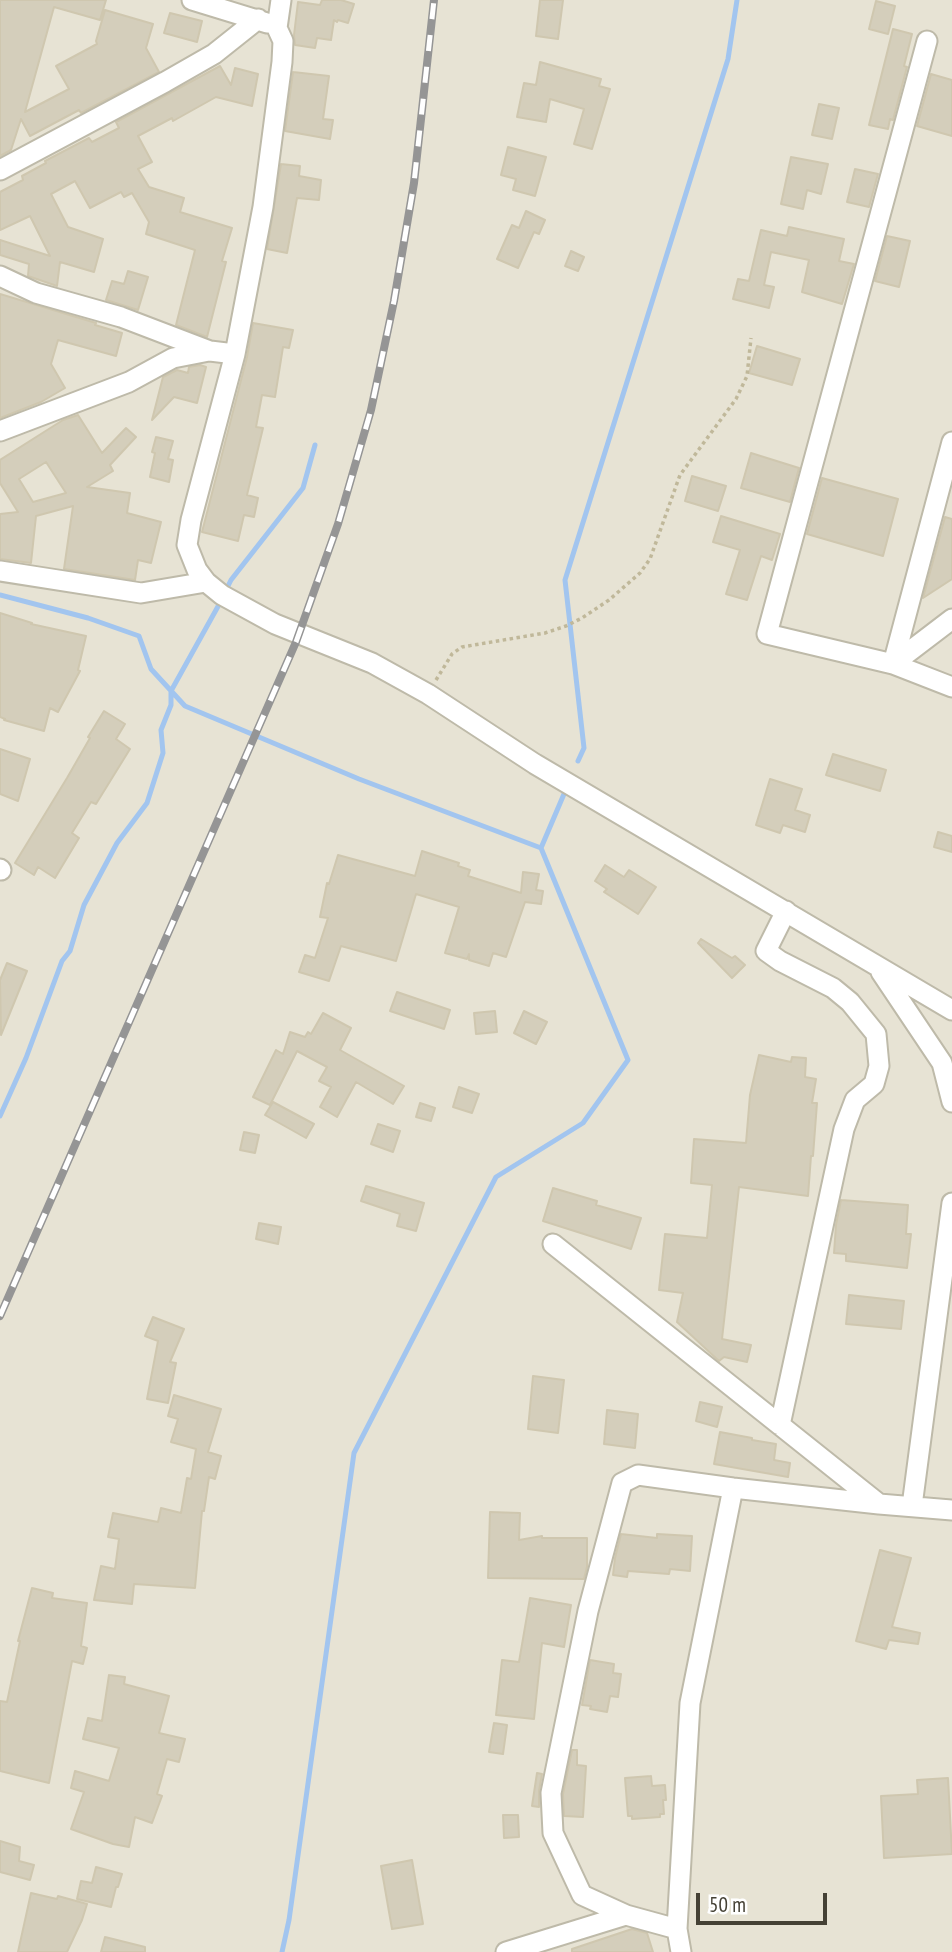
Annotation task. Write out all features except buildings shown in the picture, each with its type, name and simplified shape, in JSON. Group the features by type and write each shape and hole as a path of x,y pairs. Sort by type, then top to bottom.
{"street":[{"path":"192,0 258,19 277,28 284,41 263,207 235,354 191,520 187,545 197,570 206,582 222,596 254,614 372,663 428,694 535,764 952,1010"},
{"path":"277,28 281,0"},
{"path":"0,170 214,54 258,19"},
{"path":"927,41 767,634 893,664 952,687"},
{"path":"0,276 36,293 121,317 210,351 235,354"},
{"path":"0,431 130,382 173,358 210,351"},
{"path":"893,664 952,442"},
{"path":"0,571 141,593 206,582"},
{"path":"893,664 952,619"},
{"path":"780,1425 844,1129 855,1100 874,1084 879,1066 876,1034 850,1002 833,988 766,951 786,911"},
{"path":"879,968 942,1063 952,1102"},
{"path":"912,1506 952,1203"},
{"path":"554,1244 878,1504"},
{"path":"677,1929 626,1915 582,1895 553,1833 551,1793 588,1611 622,1483 638,1475 733,1488 952,1510"},
{"path":"681,1952 677,1929 690,1703 733,1488"},
{"path":"506,1952 626,1915"}],"path":[{"path":"428,694 452,654 462,647 545,633 566,626 609,600 640,573 650,559 680,475 736,399 747,376 751,338"}],"shaded area":[{"path":"0,0 952,0 952,1952 0,1952"}],"waterway":[{"path":"578,761 584,748 565,580 728,59 737,0"},
{"path":"225,592 231,580 303,488 315,445"},
{"path":"0,595 88,618 139,636 151,669 185,706 359,779 541,848"},
{"path":"0,1116 26,1058 62,961 70,951 84,905 117,843 147,803 163,753 161,730 171,705 171,691 221,601"},
{"path":"282,1952 289,1920 354,1453 496,1177 583,1123 628,1060 541,848 564,794"}],"railway":[{"path":"0,1316 296,642 338,524 371,410 394,301 414,183 434,0"}]}
